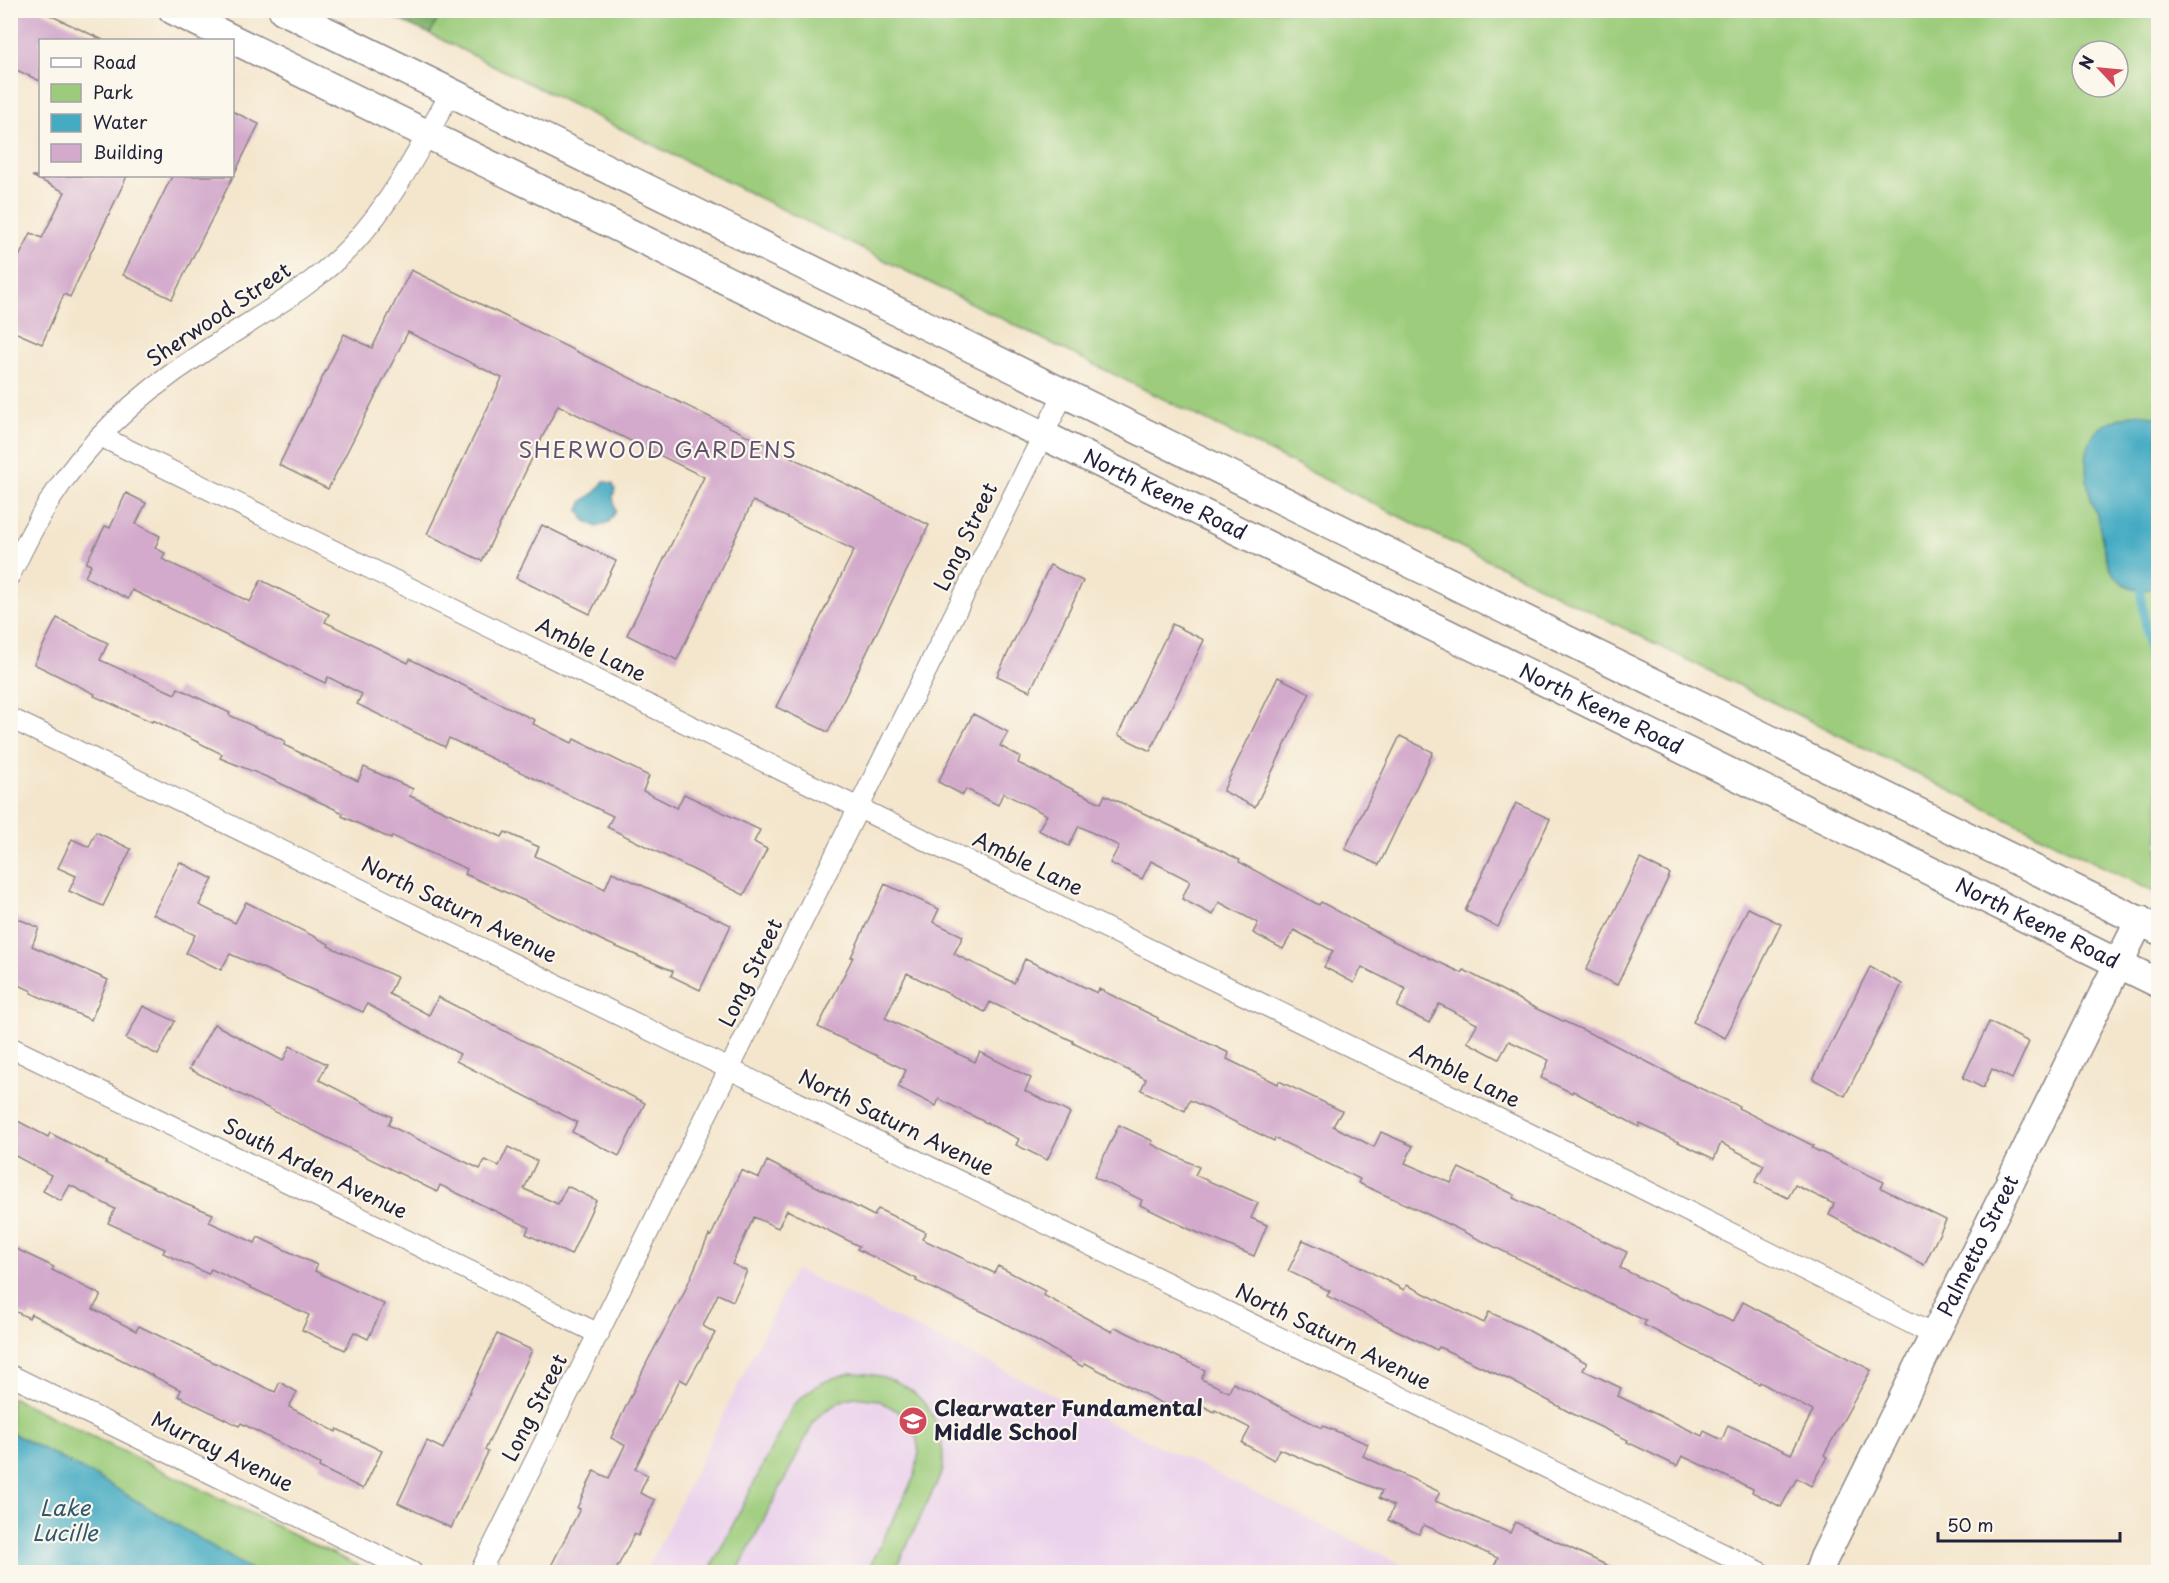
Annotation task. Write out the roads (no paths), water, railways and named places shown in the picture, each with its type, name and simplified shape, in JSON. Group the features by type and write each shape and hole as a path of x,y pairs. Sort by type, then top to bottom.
{"main road":[{"name":"North Keene Road","path":"173,10 232,39"},
{"path":"283,10 2149,925"},
{"name":"North Keene Road","path":"234,40 2158,983"},
{"name":"Palmetto Street","path":"1819,1572 1934,1335 2120,963 2149,925"}],"street":[{"name":"Sherwood Street","path":"10,575 50,499 72,468 100,436 141,398 199,355 266,314 306,286 352,244 393,194 411,167 451,92"},
{"name":"Long Street","path":"480,1572 1064,393"},
{"name":"Amble Lane","path":"100,436 1625,1180 1934,1335"},
{"name":"North Saturn Avenue","path":"10,718 1760,1572"},
{"name":"South Arden Avenue","path":"10,1047 599,1334"},
{"name":"Murray Avenue","path":"10,1376 412,1572"}],"water":[{"path":"2139,413 2158,417 2158,582 2153,588 2141,591 2120,581 2108,564 2086,469 2088,446 2095,433 2105,424"},
{"path":"604,481 613,484 615,489 613,497 616,511 609,522 597,527 584,520 579,510 583,501 597,491"},
{"name":"Lake Lucille","path":"10,1432 97,1477 255,1572 11,1572"}],"waterway":[{"path":"2141,591 2149,657"},
{"path":"2154,691 2158,721"}],"place":[{"name":"Clearwater Fundamental Middle School","path":"913,1421"}],"district":[{"name":"SHERWOOD GARDENS","path":"658,450"}]}
